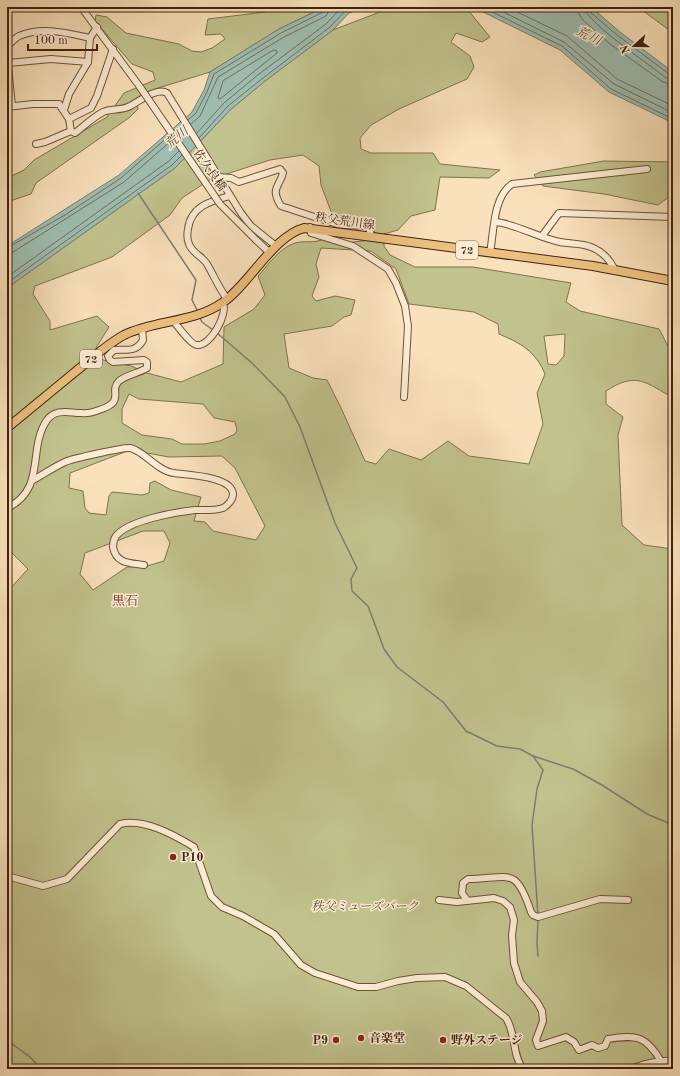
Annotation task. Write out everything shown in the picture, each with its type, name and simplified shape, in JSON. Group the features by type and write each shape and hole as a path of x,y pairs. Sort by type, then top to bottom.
{"main road":[{"name":"秩父荒川線","path":"7,428 107,346 125,335 142,328 204,313 225,301 276,246 297,230 310,228 371,236 616,270 673,281"}],"street":[{"name":"佐久良橋","path":"81,7 140,87 217,199 237,223 270,253"},
{"path":"64,110 69,94 88,62 90,38 97,27"},
{"path":"7,46 17,37 37,31 59,31 90,38"},
{"path":"69,119 91,108 113,49"},
{"path":"71,131 69,119 64,110 56,103 10,106 7,60 51,59 88,62"},
{"path":"36,144 45,142 71,131 75,133 88,121 105,111 128,108 157,92 167,93 218,177 251,226 276,246"},
{"path":"218,177 231,178 239,182 280,169 283,173 281,179 276,185 275,193 281,206 351,227 366,226 369,227 371,236"},
{"path":"490,253 496,222 497,203 505,189 512,184 647,169"},
{"path":"173,320 192,343 202,345 213,336 224,312 225,301 207,265 189,245 187,235 191,217 198,209 206,203 230,196"},
{"path":"542,236 559,213 673,217"},
{"path":"496,222 506,223 534,235 561,242 590,246 600,251 612,263 616,270"},
{"path":"310,228 310,233 353,246 382,263 388,269 396,283 404,306 408,326 404,397"},
{"path":"7,508 24,495 33,480 40,440 43,428 48,419 62,411 83,414 111,406 115,401 116,386 120,381 147,368 147,362 144,360 113,362 108,356 114,350 128,350 138,347 143,340 142,328"},
{"path":"33,480 66,462 121,448 131,448 167,471 218,480 229,486 233,494 232,499 222,508 182,512 150,518 122,531 116,536 113,543 114,553 118,559 125,563 144,565"},
{"path":"7,876 42,886 52,884 67,879 120,824 130,822 157,829 194,847 211,896 222,906 274,934 301,965 315,973 358,988 376,987 417,978 446,978 466,986 506,1018 511,1025 518,1058 523,1069"},
{"path":"467,900 462,893 464,883 468,878 505,876 518,881 523,888 531,912 533,915 538,917 600,899 628,900"},
{"path":"439,900 457,902 494,898 503,901 510,907 514,920 512,935 514,963 520,982 537,1002 542,1011 543,1021 536,1040 538,1046 566,1037 574,1042 578,1050 592,1045 598,1048 604,1046 608,1039 632,1036 643,1039 652,1046 661,1061"},
{"path":"630,1069 661,1061 673,1061"}],"green space":[{"path":"273,7 324,7 279,29 210,72 155,89 137,100 138,109 130,117 36,183 31,194 7,202 7,178 24,170 34,160 107,117 124,93 155,80 153,72 132,64 95,21 96,15 107,17 126,33 179,44 192,51 201,52 212,48 225,39 221,34 205,35 208,19 265,12"},
{"name":"秩父ミューズパーク","path":"393,7 463,7 468,10 490,37 482,42 456,33 451,42 470,56 474,67 467,79 399,109 371,125 360,138 361,149 371,153 433,153 440,164 500,170 489,178 440,177 435,210 411,216 398,230 384,234 384,246 390,255 415,267 473,267 571,283 566,302 580,311 659,329 668,346 673,346 673,397 649,384 631,380 606,391 606,404 623,417 618,435 622,525 644,545 673,549 673,1069 7,1069 7,592 28,569 12,553 7,553 7,288 175,168 230,110 265,81 333,30","holes":["303,155 319,166 321,185 332,214 370,225 376,234 370,240 336,244 325,239 299,242 289,245 279,253 258,276 265,295 254,309 224,327 223,364 181,382 147,373 131,366 103,360 96,348 109,327 97,316 50,330 50,321 33,294 35,286 112,257 170,215 182,198 211,179 270,160","321,248 371,251 396,269 409,304 474,312 498,324 499,334 527,349 537,360 545,374 537,393 543,424 529,464 469,456 448,441 421,460 389,449 376,464 365,461 327,380 313,378 289,368 284,334 332,326 344,317 351,315 355,300 335,296 316,301 312,296 319,277 316,264","565,334 564,356 556,365 548,364 544,336","129,394 139,399 203,404 214,418 235,422 237,430 235,434 220,441 204,444 182,444 172,439 142,435 122,423 122,409","130,450 169,457 222,456 235,468 265,526 256,540 213,531 205,522 194,521 201,497 171,490 155,481 150,483 149,493 142,495 112,492 109,496 106,515 89,513 85,508 83,491 69,488 70,473","143,531 164,531 170,543 164,561 147,566 127,567 93,590 80,574 85,553"]},
{"path":"638,7 673,7 673,34 669,30"},
{"path":"604,161 673,162 673,194 658,205 604,194 543,186 534,175 540,172"}],"water":[{"name":"荒川","path":"325,7 366,7 349,13 333,30 265,81 230,110 175,168 7,288 7,246 119,175 192,112 204,90 210,72 279,29"},
{"name":"荒川","path":"473,7 591,7 620,32 673,72 673,123 609,92 560,50"}],"waterway":[{"path":"138,193 196,280 192,300 198,312"},
{"path":"200,318 202,322 213,330"},
{"path":"216,332 253,364 285,397 300,427 335,523 357,568 351,579 352,591 368,606 384,649 397,667 443,702 466,731 497,746 520,749 533,756 573,769 602,785 647,814 673,825"},
{"path":"533,756 543,770 537,789 532,825 538,916"},
{"path":"538,920 538,956"},
{"path":"7,1040 30,1057 41,1069"}],"place":[{"name":"P10","path":"173,857"},
{"name":"音楽堂","path":"361,1038"},
{"name":"P9","path":"336,1040"},
{"name":"野外ステージ","path":"443,1040"}],"district":[{"name":"黒石","path":"125,600"}]}
